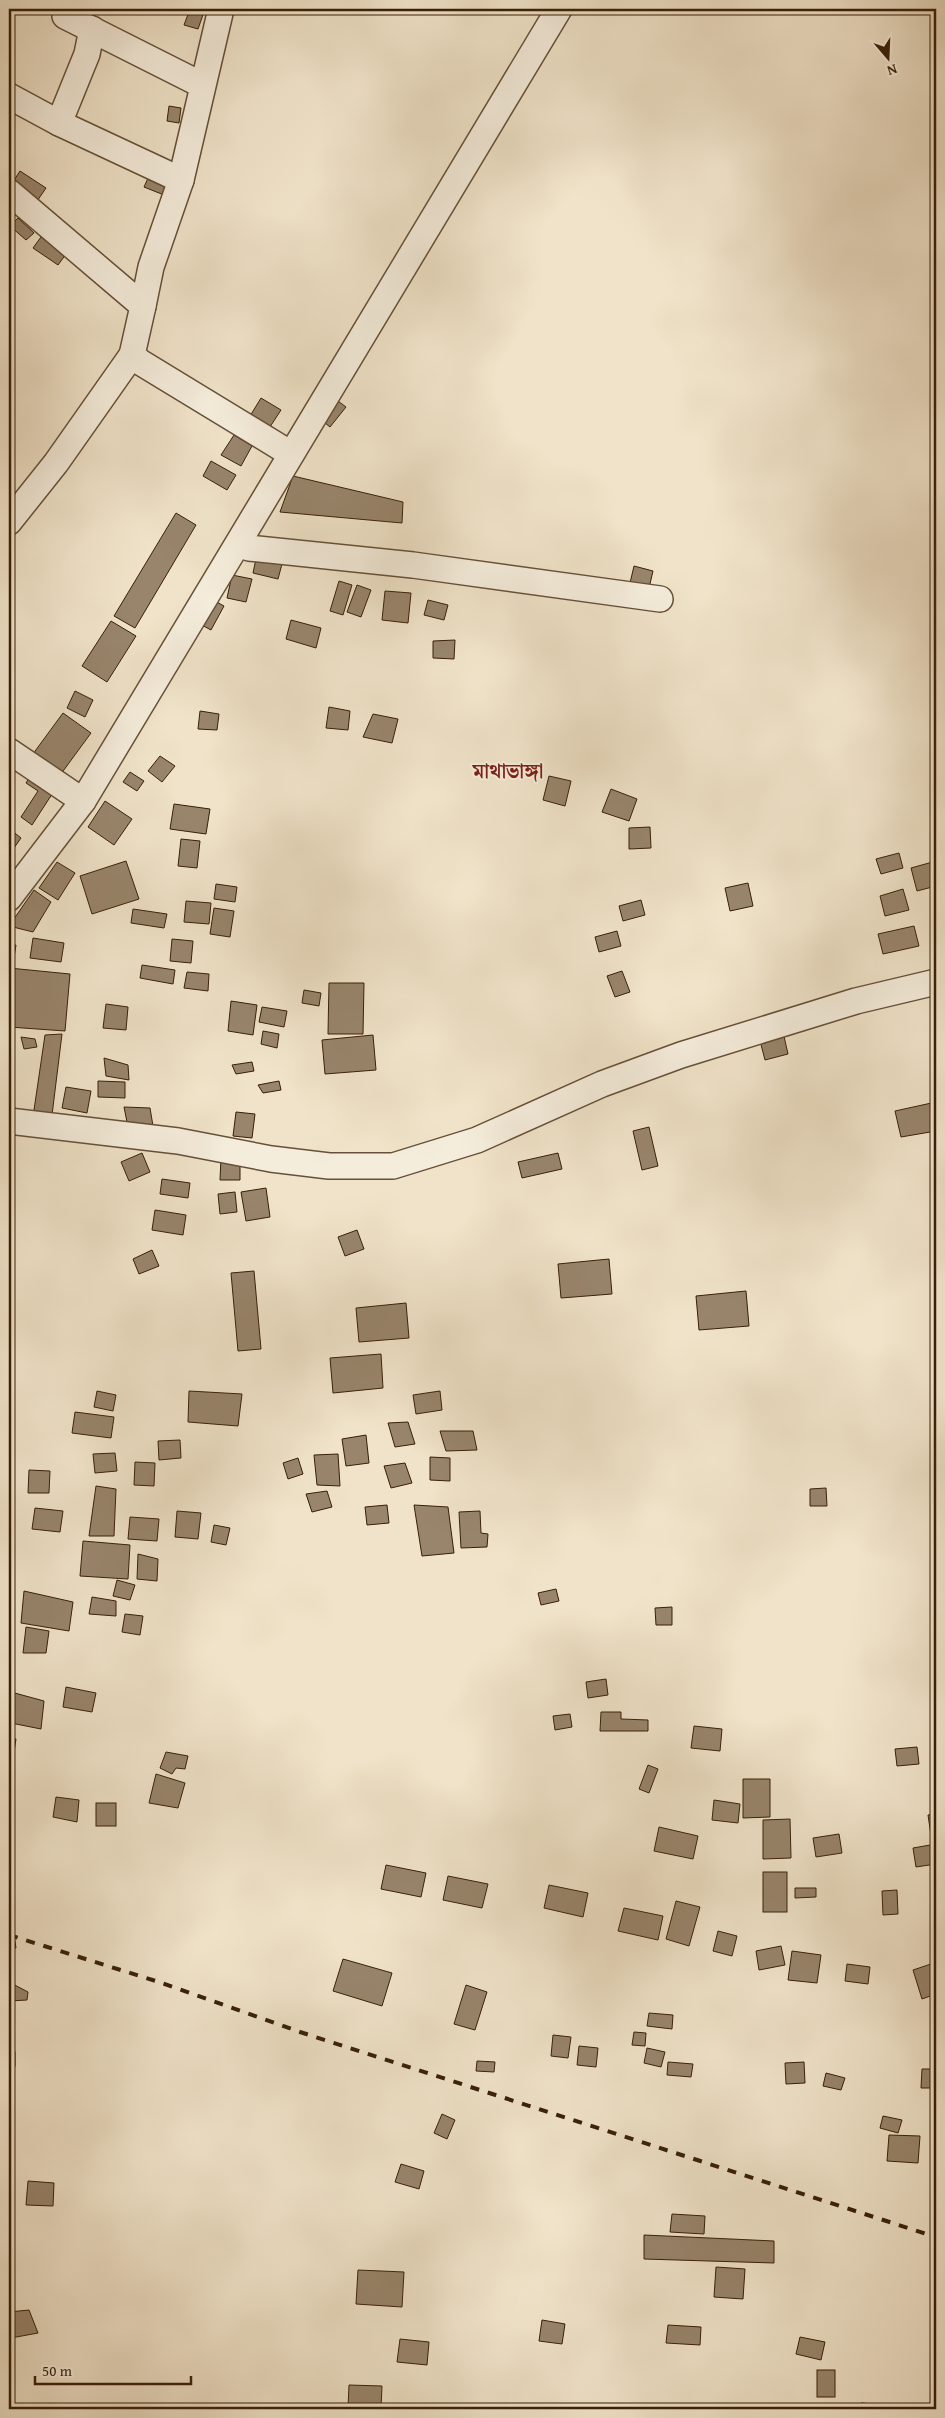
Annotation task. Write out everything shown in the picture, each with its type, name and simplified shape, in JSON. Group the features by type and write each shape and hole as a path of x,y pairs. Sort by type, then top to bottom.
{"street":[{"path":"68,9 65,16 202,84"},
{"path":"9,522 56,463 132,355 151,267 181,180 221,9"},
{"path":"9,898 82,801 559,9"},
{"path":"59,123 87,54 92,29"},
{"path":"9,96 59,123 181,180"},
{"path":"9,192 143,306"},
{"path":"132,355 140,362 291,454"},
{"path":"249,548 413,565 660,599"},
{"path":"9,752 82,801"},
{"path":"9,1121 178,1142 271,1159 329,1166 393,1166 477,1140 602,1084 681,1055 856,1001 936,982"}],"building":[{"path":"190,9 205,9 198,29 184,25"},
{"path":"169,106 181,108 179,123 167,121"},
{"path":"20,171 46,188 33,207 9,188"},
{"path":"149,176 168,184 164,195 144,187"},
{"path":"18,218 34,233 26,240 10,226"},
{"path":"41,237 66,254 58,265 33,248"},
{"path":"261,398 281,410 266,433 247,421"},
{"path":"334,398 346,407 330,427 319,418"},
{"path":"234,435 252,446 241,466 221,455"},
{"path":"211,461 236,475 227,490 203,476"},
{"path":"293,476 403,502 402,523 280,512"},
{"path":"176,513 196,525 135,628 114,616"},
{"path":"256,559 282,564 278,579 253,573"},
{"path":"634,566 653,571 649,588 630,583"},
{"path":"232,575 252,579 246,602 227,598"},
{"path":"339,581 352,585 343,615 330,611"},
{"path":"357,585 371,590 361,617 347,612"},
{"path":"385,591 411,593 408,623 382,620"},
{"path":"211,599 224,606 211,630 198,623"},
{"path":"428,600 448,605 444,620 424,615"},
{"path":"291,620 321,628 316,648 286,639"},
{"path":"111,621 136,636 107,682 82,666"},
{"path":"455,640 454,659 433,658 433,641"},
{"path":"75,691 93,700 85,717 67,708"},
{"path":"329,707 350,711 348,730 326,728"},
{"path":"200,711 219,714 217,730 198,729"},
{"path":"63,713 91,733 58,778 30,758"},
{"path":"373,714 398,719 392,743 363,737"},
{"path":"160,756 175,766 162,782 148,771"},
{"path":"130,772 144,781 137,791 123,782"},
{"path":"32,773 56,788 32,825 21,817 38,791 26,783"},
{"path":"549,776 571,781 565,806 543,800"},
{"path":"611,789 637,799 629,821 602,812"},
{"path":"105,801 132,819 114,845 88,827"},
{"path":"174,804 210,809 206,834 170,829"},
{"path":"650,827 651,848 629,849 629,828"},
{"path":"11,830 21,838 9,855 9,833"},
{"path":"181,839 200,841 197,868 178,866"},
{"path":"899,853 903,868 881,874 876,859"},
{"path":"126,861 139,899 92,914 80,876"},
{"path":"936,861 936,886 917,891 911,868"},
{"path":"57,862 75,873 58,900 39,888"},
{"path":"748,883 753,906 730,911 725,888"},
{"path":"216,884 237,887 235,902 214,899"},
{"path":"903,889 909,910 885,916 880,896"},
{"path":"34,890 51,902 33,932 9,926"},
{"path":"641,900 645,915 623,921 619,906"},
{"path":"186,901 211,903 209,924 184,922"},
{"path":"214,908 234,911 230,937 210,934"},
{"path":"133,909 167,914 164,928 131,923"},
{"path":"914,926 919,946 883,954 878,934"},
{"path":"617,931 621,946 599,952 595,937"},
{"path":"33,938 64,943 61,962 30,958"},
{"path":"172,939 193,941 191,963 170,961"},
{"path":"9,945 16,945 13,964 9,963"},
{"path":"142,965 175,970 173,984 140,978"},
{"path":"9,968 70,974 65,1031 9,1027"},
{"path":"622,971 630,992 615,997 607,976"},
{"path":"187,972 209,974 208,991 184,988"},
{"path":"329,983 364,983 363,1034 328,1034"},
{"path":"304,990 321,993 319,1006 302,1003"},
{"path":"231,1001 257,1005 253,1035 228,1031"},
{"path":"106,1004 128,1007 126,1030 103,1028"},
{"path":"262,1007 287,1011 284,1027 259,1022"},
{"path":"263,1031 279,1034 277,1048 261,1044"},
{"path":"783,1032 788,1054 765,1060 759,1037"},
{"path":"62,1034 52,1115 34,1110 45,1035"},
{"path":"373,1035 376,1070 325,1074 322,1040"},
{"path":"21,1037 35,1039 37,1047 24,1049"},
{"path":"104,1058 128,1065 129,1080 106,1076"},
{"path":"252,1062 254,1071 236,1074 232,1065"},
{"path":"98,1081 125,1082 125,1098 98,1097"},
{"path":"279,1081 281,1090 263,1093 258,1085"},
{"path":"66,1087 91,1091 87,1113 62,1108"},
{"path":"936,1102 936,1131 901,1137 895,1111"},
{"path":"124,1107 150,1108 153,1126 128,1127"},
{"path":"236,1112 255,1114 252,1138 233,1136"},
{"path":"649,1127 658,1166 642,1170 633,1131"},
{"path":"142,1153 150,1172 129,1181 121,1162"},
{"path":"558,1153 562,1169 522,1178 518,1162"},
{"path":"221,1158 240,1161 240,1180 220,1180"},
{"path":"162,1179 190,1183 188,1198 160,1194"},
{"path":"266,1188 270,1217 246,1221 241,1192"},
{"path":"235,1192 237,1212 220,1214 218,1194"},
{"path":"155,1210 186,1215 183,1235 152,1230"},
{"path":"357,1230 364,1249 345,1256 338,1237"},
{"path":"152,1250 159,1266 139,1274 133,1259"},
{"path":"609,1259 612,1294 561,1298 558,1264"},
{"path":"254,1271 261,1349 238,1351 231,1273"},
{"path":"746,1291 749,1326 699,1330 696,1296"},
{"path":"406,1303 409,1338 359,1342 356,1308"},
{"path":"381,1354 383,1388 333,1393 330,1358"},
{"path":"97,1391 116,1395 113,1411 94,1407"},
{"path":"189,1391 242,1394 238,1426 188,1422"},
{"path":"440,1391 442,1410 416,1414 413,1395"},
{"path":"75,1412 114,1417 111,1438 72,1433"},
{"path":"408,1422 415,1444 395,1447 388,1423"},
{"path":"440,1431 473,1431 477,1450 446,1451"},
{"path":"366,1435 369,1463 346,1466 342,1439"},
{"path":"180,1440 181,1458 159,1460 158,1441"},
{"path":"115,1453 117,1471 95,1473 93,1454"},
{"path":"338,1454 340,1486 317,1485 314,1455"},
{"path":"430,1457 450,1458 450,1481 430,1480"},
{"path":"298,1458 303,1474 288,1479 283,1463"},
{"path":"135,1462 155,1463 154,1486 134,1485"},
{"path":"405,1463 412,1483 391,1488 384,1466"},
{"path":"29,1470 50,1471 49,1493 28,1493"},
{"path":"96,1486 116,1489 114,1536 89,1536"},
{"path":"826,1488 827,1506 810,1506 810,1489"},
{"path":"327,1491 332,1507 312,1512 306,1494"},
{"path":"387,1505 389,1523 367,1525 365,1507"},
{"path":"414,1505 448,1507 454,1553 422,1556"},
{"path":"35,1508 63,1511 60,1532 32,1529"},
{"path":"177,1511 201,1513 198,1539 175,1537"},
{"path":"480,1511 481,1533 488,1534 487,1547 461,1548 459,1512"},
{"path":"130,1517 159,1519 157,1541 128,1539"},
{"path":"214,1525 230,1528 226,1545 211,1542"},
{"path":"83,1541 130,1545 128,1579 80,1576"},
{"path":"138,1554 158,1559 157,1581 137,1579"},
{"path":"117,1580 135,1585 130,1600 113,1596"},
{"path":"556,1589 559,1601 541,1605 538,1593"},
{"path":"24,1591 73,1602 69,1631 21,1623"},
{"path":"92,1597 116,1601 116,1616 89,1614"},
{"path":"672,1607 672,1625 656,1625 655,1608"},
{"path":"125,1614 143,1616 140,1635 122,1632"},
{"path":"26,1627 49,1631 46,1653 23,1653"},
{"path":"606,1679 608,1695 588,1698 586,1682"},
{"path":"66,1687 96,1693 92,1712 63,1707"},
{"path":"11,1692 44,1701 41,1729 11,1723"},
{"path":"932,1698 936,1698 936,1719 932,1719"},
{"path":"601,1712 621,1712 621,1719 648,1720 648,1731 600,1731"},
{"path":"570,1714 572,1727 555,1730 553,1716"},
{"path":"694,1726 722,1729 720,1751 691,1748"},
{"path":"9,1739 16,1739 13,1759 9,1759"},
{"path":"917,1747 919,1764 897,1766 895,1749"},
{"path":"166,1752 188,1756 185,1769 176,1768 172,1774 160,1768"},
{"path":"648,1765 658,1769 649,1793 639,1789"},
{"path":"156,1774 185,1783 178,1808 149,1803"},
{"path":"743,1779 770,1779 770,1817 743,1818"},
{"path":"56,1797 79,1800 77,1822 53,1817"},
{"path":"714,1800 740,1804 738,1823 712,1820"},
{"path":"96,1803 116,1803 116,1826 96,1826"},
{"path":"936,1814 936,1841 932,1842 928,1815"},
{"path":"790,1819 791,1858 763,1859 763,1820"},
{"path":"659,1827 698,1836 693,1859 654,1851"},
{"path":"839,1834 842,1853 816,1857 813,1838"},
{"path":"936,1844 936,1864 916,1867 913,1848"},
{"path":"386,1865 426,1873 421,1897 381,1889"},
{"path":"763,1872 787,1872 787,1912 763,1912"},
{"path":"448,1876 488,1884 482,1908 443,1900"},
{"path":"549,1885 588,1893 583,1917 544,1908"},
{"path":"795,1888 816,1888 816,1897 795,1898"},
{"path":"897,1890 898,1914 883,1915 882,1891"},
{"path":"676,1901 700,1907 689,1946 666,1939"},
{"path":"624,1908 663,1916 658,1940 618,1931"},
{"path":"718,1931 737,1936 732,1956 713,1951"},
{"path":"9,1935 14,1935 16,1948 9,1949"},
{"path":"781,1946 785,1965 759,1970 756,1951"},
{"path":"792,1951 821,1955 817,1983 788,1980"},
{"path":"343,1959 392,1973 382,2006 333,1991"},
{"path":"847,1964 870,1967 868,1984 845,1981"},
{"path":"931,1964 936,1980 936,1994 922,1999 913,1970"},
{"path":"9,1982 28,1992 27,2000 9,2001"},
{"path":"466,1985 487,1992 475,2030 454,2024"},
{"path":"649,2013 673,2015 672,2029 647,2026"},
{"path":"634,2032 646,2033 645,2046 632,2045"},
{"path":"553,2035 571,2037 568,2058 551,2056"},
{"path":"579,2046 598,2048 596,2067 577,2065"},
{"path":"647,2048 665,2052 661,2067 644,2063"},
{"path":"9,2052 15,2052 15,2066 9,2066"},
{"path":"477,2061 495,2062 494,2072 476,2071"},
{"path":"668,2062 693,2064 691,2077 667,2075"},
{"path":"804,2062 805,2083 786,2084 785,2063"},
{"path":"922,2069 935,2069 934,2088 921,2088"},
{"path":"826,2073 845,2078 841,2090 823,2086"},
{"path":"442,2114 455,2120 447,2139 434,2133"},
{"path":"883,2116 902,2120 898,2133 880,2128"},
{"path":"889,2135 920,2136 918,2163 887,2161"},
{"path":"401,2164 424,2171 419,2189 395,2182"},
{"path":"28,2181 54,2183 53,2206 26,2205"},
{"path":"672,2214 705,2216 704,2234 670,2232"},
{"path":"644,2235 774,2241 774,2263 644,2259"},
{"path":"716,2267 745,2269 743,2299 714,2297"},
{"path":"358,2270 404,2272 402,2307 356,2304"},
{"path":"29,2310 38,2333 11,2338 9,2312"},
{"path":"542,2320 565,2324 562,2344 539,2341"},
{"path":"668,2325 701,2327 700,2345 666,2343"},
{"path":"800,2337 825,2342 821,2360 796,2354"},
{"path":"400,2339 429,2342 427,2365 397,2362"},
{"path":"817,2370 835,2370 835,2397 817,2397"},
{"path":"349,2385 382,2386 381,2408 348,2407"},
{"path":"861,2403 887,2405 887,2409 860,2409"}],"railway":[{"path":"9,1935 159,1982 300,2032 936,2237"}],"district":[{"name":"মাথাভাঙ্গা","path":"508,770"}]}
